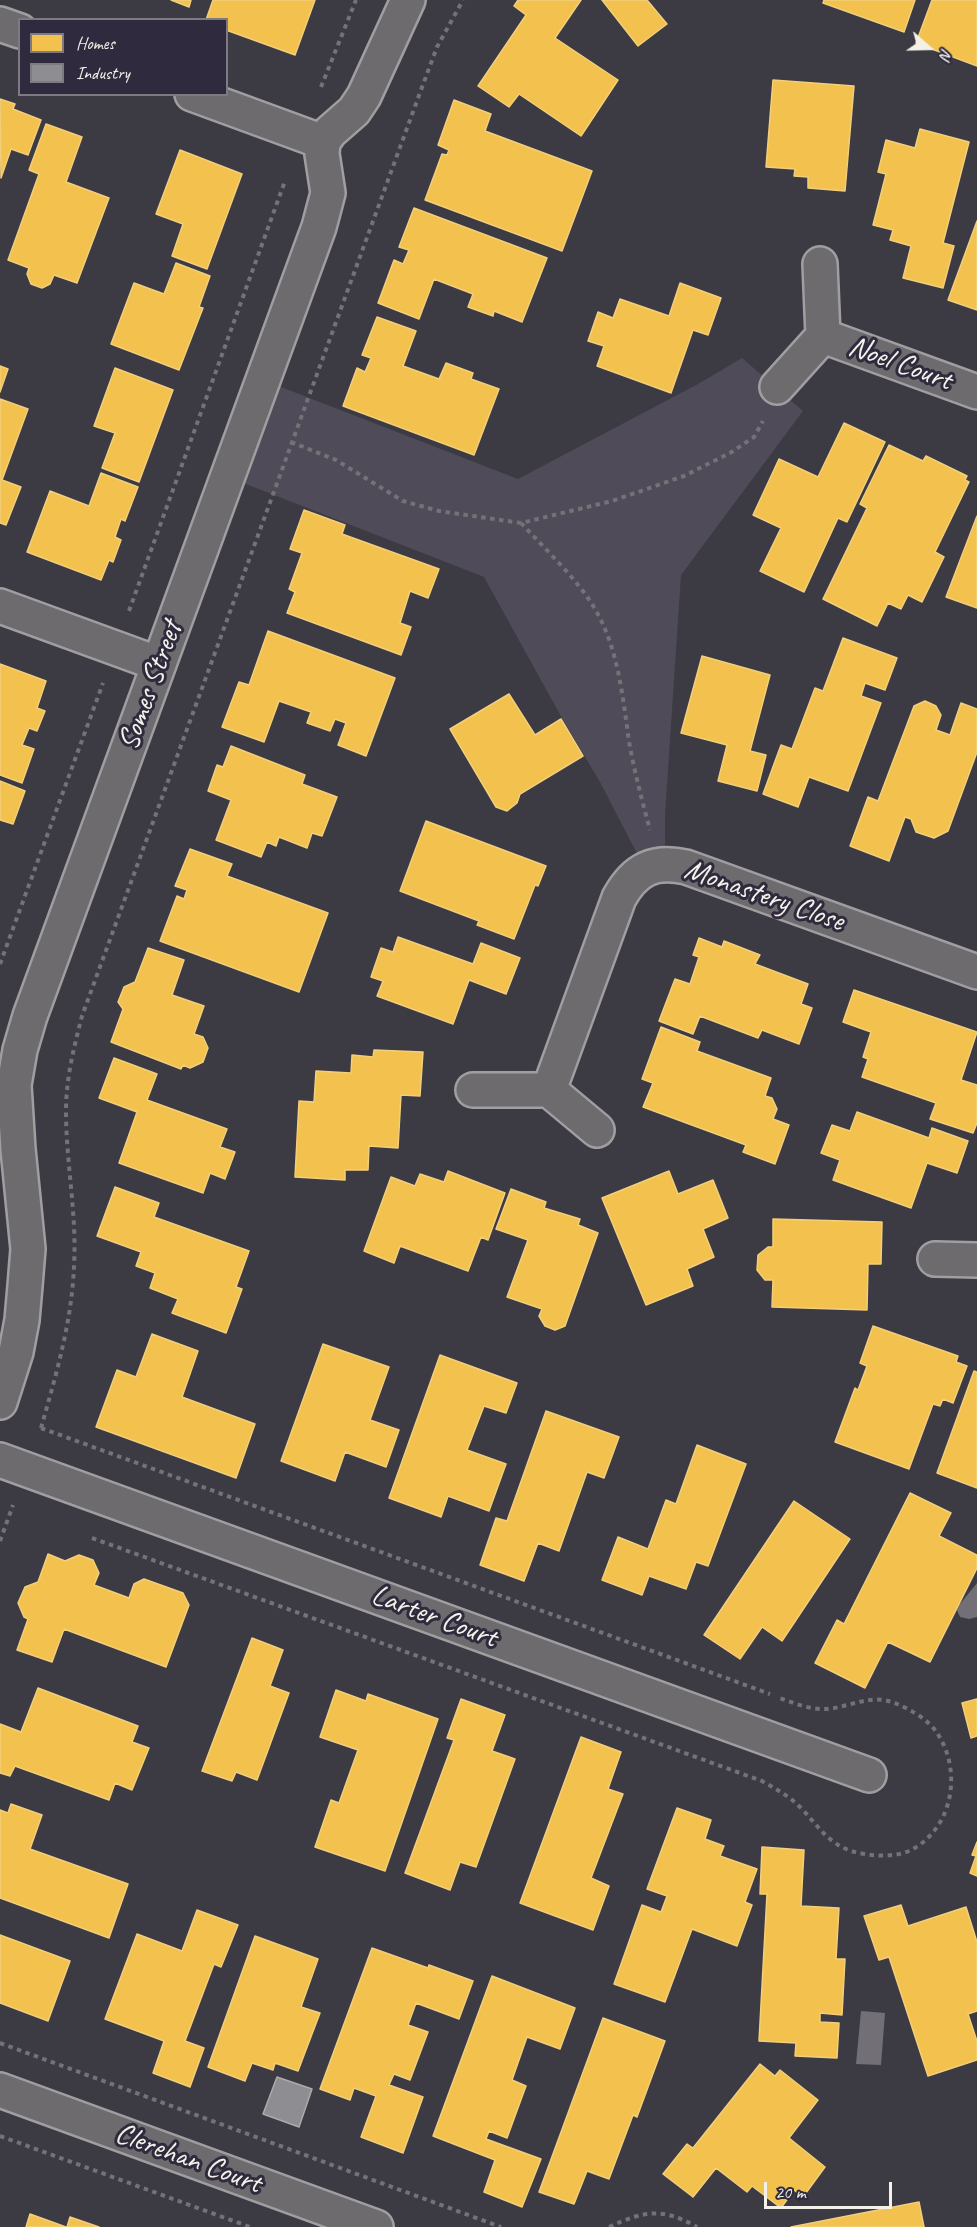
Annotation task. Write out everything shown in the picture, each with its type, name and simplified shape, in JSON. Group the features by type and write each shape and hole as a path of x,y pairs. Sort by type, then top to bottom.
{"street":[{"path":"197,96 323,142 330,132 354,111 364,96 408,0"},
{"path":"0,24 18,30"},
{"name":"Somes Street","path":"0,1402 16,1352 22,1320 28,1249 14,1085 20,1050 34,1005 319,227 328,193 322,154 323,142"},
{"name":"Noel Court","path":"777,387 823,336 820,264"},
{"name":"Noel Court","path":"823,336 977,392"},
{"path":"0,606 159,664"},
{"name":"Monastery Close","path":"549,1090 619,898 632,878 645,869 658,865 672,864 686,867 977,972"},
{"path":"473,1090 549,1090 597,1130"},
{"path":"935,1259 977,1260"},
{"name":"Larter Court","path":"0,1460 869,1775"},
{"name":"Clerehan Court","path":"0,2090 376,2227"}],"path":[{"path":"320,90 356,0"},
{"path":"39,1437 65,1336 71,1302 74,1230 66,1109 68,1079 82,1016 437,47 463,0"},
{"path":"129,612 286,179"},
{"path":"291,442 336,460 409,503 439,511 521,523 640,493 692,472 730,453 754,437 777,387"},
{"path":"521,523 579,586 591,603 614,652 634,770 658,865"},
{"path":"0,964 104,681"},
{"path":"0,1541 15,1500"},
{"path":"0,2043 501,2227"},
{"path":"0,2136 250,2227"},
{"path":"609,2227 643,2213 662,2214 684,2220 697,2227"}],"shaded area":[{"path":"742,358 803,411 681,575 665,815 665,865 645,869 600,782 484,577 228,477 263,380 518,479 698,384"},
{"path":"977,1583 977,1617 969,1619 960,1617 957,1610 960,1604"},
{"path":"861,2011 885,2013 881,2065 856,2064"}],"building: Homes":[{"path":"171,0 191,0 189,7"},
{"path":"213,0 315,0 295,55 228,31 228,18 207,18"},
{"path":"518,0 581,0 555,38 618,80 581,136 519,94 509,107 478,86 526,15 514,6"},
{"path":"602,0 647,0 667,24 638,46"},
{"path":"824,0 915,0 904,32 823,3"},
{"path":"932,0 977,0 977,66 916,43"},
{"path":"773,80 854,86 845,191 808,188 808,177 794,176 795,169 766,167"},
{"path":"0,99 15,104 13,109 41,120 28,155 11,149 1,178"},
{"path":"454,100 491,114 485,131 592,171 562,251 425,200 442,154 447,155 449,150 438,145"},
{"path":"46,124 82,137 66,182 109,198 77,283 54,275 50,284 42,288 31,284 27,274 29,268 8,260 39,174 29,170"},
{"path":"920,129 969,142 943,243 954,246 943,288 903,278 911,246 890,240 893,230 873,225 886,174 878,172 886,140 915,148"},
{"path":"180,150 242,174 207,269 172,256 183,224 156,214"},
{"path":"414,208 547,258 522,322 494,311 493,316 468,307 473,294 434,279 419,319 378,303 394,260 403,264 409,250 399,247"},
{"path":"977,221 977,310 948,300"},
{"path":"176,263 210,276 199,307 203,308 179,370 111,344 134,283 164,294"},
{"path":"680,283 721,298 708,335 693,330 671,393 597,366 604,346 588,341 598,312 613,318 620,299 669,316"},
{"path":"377,317 416,331 403,366 439,379 446,363 473,373 471,379 499,389 474,455 343,406 357,368 365,372 371,358 362,355"},
{"path":"0,366 8,369 0,392"},
{"path":"115,368 173,390 139,482 102,468 115,433 94,426"},
{"path":"0,399 28,409 2,480 21,487 6,525 0,523"},
{"path":"844,423 885,442 847,522 838,518 804,592 760,571 781,528 753,515 779,459 818,477"},
{"path":"889,445 923,461 926,456 967,476 965,480 969,482 935,552 944,557 922,602 908,595 901,609 888,603 877,626 823,599 867,508 860,504"},
{"path":"101,473 138,487 125,521 121,519 115,537 121,540 113,562 109,560 101,580 27,552 50,491 89,506"},
{"path":"304,510 345,525 342,534 439,569 428,598 410,591 400,623 411,627 401,655 287,613 295,592 289,589 302,553 290,549"},
{"path":"977,516 977,608 946,597"},
{"path":"268,631 395,678 366,756 338,745 346,723 335,719 330,731 307,723 311,712 279,701 264,742 222,727 239,682 249,685"},
{"path":"843,638 897,658 885,690 865,683 861,696 881,703 848,791 809,777 798,807 763,794 781,745 792,749 815,688 823,691"},
{"path":"702,656 770,675 750,751 766,755 757,791 718,781 727,745 681,733"},
{"path":"0,664 46,681 37,708 45,711 37,731 29,728 22,745 34,749 22,783 0,775"},
{"path":"509,694 535,735 561,719 583,756 520,794 517,803 507,811 496,807 450,729"},
{"path":"925,701 936,706 941,715 936,730 950,735 961,703 977,709 977,752 948,831 934,838 916,832 911,819 905,817 889,861 850,846 868,797 878,801 914,706"},
{"path":"231,746 305,775 302,784 337,797 322,836 312,833 307,848 279,837 276,846 267,842 261,857 216,840 231,800 208,791 217,765 223,767"},
{"path":"0,781 25,791 13,824 0,820"},
{"path":"426,821 546,866 538,886 535,885 514,939 477,925 479,921 400,891"},
{"path":"190,849 232,864 227,876 328,913 299,992 160,941 177,896 184,899 187,890 175,886"},
{"path":"398,937 473,964 481,943 520,958 506,994 469,980 453,1024 377,996 383,981 371,977 381,948 393,952"},
{"path":"699,938 722,947 724,941 760,955 755,964 808,984 801,1004 812,1008 799,1044 762,1030 758,1038 700,1016 693,1034 659,1021 675,979 690,984 699,957 693,955"},
{"path":"148,948 184,960 172,995 204,1006 194,1034 203,1037 208,1048 203,1062 190,1068 183,1065 181,1069 111,1042 123,1009 118,1002 124,987 135,982"},
{"path":"854,990 977,1032 961,1080 977,1085 977,1123 973,1133 930,1119 936,1103 862,1077 868,1059 863,1057 871,1032 843,1022"},
{"path":"661,1027 700,1042 697,1051 771,1078 765,1096 772,1098 777,1109 773,1119 789,1125 775,1164 743,1152 746,1145 643,1107 653,1083 642,1079"},
{"path":"374,1050 423,1052 420,1096 401,1095 398,1148 369,1146 368,1170 345,1170 345,1180 295,1177 299,1101 314,1102 316,1071 351,1073 352,1055 373,1057"},
{"path":"114,1058 157,1074 147,1100 227,1129 220,1147 235,1152 225,1179 210,1173 203,1193 119,1163 137,1112 99,1098"},
{"path":"857,1112 929,1138 932,1128 968,1141 957,1173 927,1163 911,1208 833,1180 840,1160 821,1153 832,1125 850,1131"},
{"path":"448,1171 505,1193 488,1240 481,1237 468,1271 400,1246 394,1263 364,1251 391,1177 415,1186 420,1174 444,1182"},
{"path":"669,1171 678,1194 713,1180 728,1218 703,1229 714,1257 687,1269 693,1286 646,1305 602,1198"},
{"path":"115,1187 159,1203 154,1217 249,1251 236,1287 242,1289 226,1333 172,1313 178,1299 150,1288 155,1273 136,1266 141,1252 97,1236"},
{"path":"511,1189 546,1202 544,1208 580,1219 578,1225 598,1233 565,1326 555,1330 545,1326 539,1316 542,1309 507,1297 528,1240 496,1229"},
{"path":"773,1219 882,1222 881,1264 868,1264 867,1310 772,1307 773,1280 765,1280 757,1270 758,1255 768,1247 773,1247"},
{"path":"873,1326 958,1356 956,1362 967,1366 953,1403 943,1399 940,1406 933,1404 909,1469 835,1442 855,1388 858,1390 867,1366 860,1363"},
{"path":"152,1334 198,1351 182,1397 255,1424 236,1478 96,1427 117,1370 136,1377"},
{"path":"323,1344 389,1367 370,1420 399,1430 386,1467 345,1452 335,1481 281,1461"},
{"path":"440,1355 517,1383 506,1413 484,1406 467,1450 506,1464 489,1511 448,1496 441,1517 389,1498"},
{"path":"974,1371 977,1372 977,1488 937,1473"},
{"path":"546,1411 619,1437 604,1478 587,1472 559,1551 538,1543 524,1581 480,1565 496,1518 507,1521"},
{"path":"697,1445 746,1464 708,1566 696,1562 686,1589 649,1576 642,1595 602,1580 618,1537 648,1549 666,1500 676,1504"},
{"path":"910,1493 951,1513 939,1536 977,1555 977,1568 930,1662 888,1642 865,1688 815,1663 837,1620 844,1624"},
{"path":"794,1501 850,1539 782,1641 762,1627 740,1659 704,1635"},
{"path":"48,1554 65,1561 79,1555 93,1560 99,1573 94,1585 129,1598 134,1584 144,1579 183,1593 189,1605 166,1667 64,1629 52,1662 17,1650 28,1619 24,1617 18,1603 25,1587 38,1582"},
{"path":"252,1638 283,1650 270,1686 289,1693 257,1780 236,1772 232,1781 202,1771"},
{"path":"38,1688 138,1726 132,1742 149,1748 132,1790 115,1783 109,1800 15,1766 10,1776 0,1773 0,1724 21,1732"},
{"path":"336,1690 366,1701 368,1694 438,1719 385,1871 315,1847 331,1800 339,1803 358,1750 320,1737"},
{"path":"461,1699 505,1715 492,1751 515,1759 476,1867 460,1862 450,1890 405,1873 454,1740 447,1738"},
{"path":"977,1699 977,1736 971,1738 962,1703"},
{"path":"581,1737 621,1752 608,1789 623,1794 591,1878 609,1886 593,1930 520,1903"},
{"path":"11,1804 42,1815 30,1849 128,1884 109,1938 0,1898 0,1810 8,1813"},
{"path":"677,1808 711,1820 705,1839 724,1846 720,1856 757,1869 745,1902 752,1905 737,1946 692,1929 665,2002 614,1984 642,1905 661,1912 667,1896 647,1889"},
{"path":"977,1842 977,1876 970,1873 976,1856 972,1855"},
{"path":"762,1847 804,1850 801,1906 839,1908 836,1959 845,1959 842,2015 820,2013 820,2022 839,2023 837,2058 795,2056 796,2043 759,2041 767,1894 760,1894"},
{"path":"901,1905 908,1926 966,1907 977,1942 977,2011 968,2014 977,2041 977,2060 928,2076 889,1957 879,1960 864,1916"},
{"path":"197,1910 238,1925 221,1967 214,1964 185,2041 204,2048 190,2087 153,2073 164,2041 105,2019 137,1934 182,1951"},
{"path":"0,1935 70,1961 48,2021 0,2003"},
{"path":"255,1936 318,1959 301,2007 320,2013 298,2071 275,2063 273,2070 252,2063 245,2081 208,2067"},
{"path":"372,1948 473,1981 459,2019 416,2003 408,2025 428,2032 410,2080 394,2074 389,2085 423,2097 403,2153 361,2137 376,2096 354,2088 350,2100 320,2089"},
{"path":"492,1976 575,2008 560,2049 527,2037 512,2080 526,2086 507,2138 489,2131 486,2139 541,2159 522,2207 484,2192 495,2160 433,2136"},
{"path":"603,2018 665,2041 637,2117 633,2115 609,2179 587,2171 574,2204 539,2192"},
{"path":"760,2064 775,2076 780,2070 818,2100 789,2138 825,2167 803,2197 794,2190 781,2208 752,2186 747,2192 716,2168 693,2197 663,2174 687,2144 693,2148"},
{"path":"919,2202 924,2227 791,2227"},
{"path":"30,2214 66,2227 26,2227"},
{"path":"70,2217 99,2227 67,2227"}],"building: Industry":[{"path":"277,2077 312,2089 299,2127 263,2114"}]}
